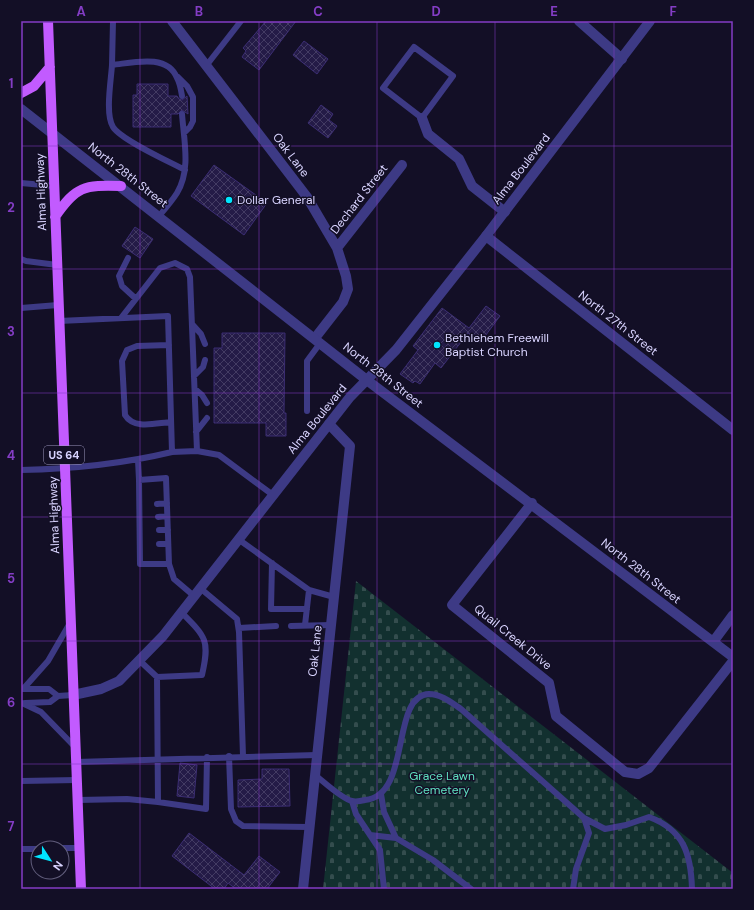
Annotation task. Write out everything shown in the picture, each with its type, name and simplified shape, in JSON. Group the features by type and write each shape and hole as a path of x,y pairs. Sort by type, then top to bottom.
{"main road":[{"name":"Alma Highway","path":"48,21 81,889"},
{"path":"21,93 34,86 50,67"},
{"path":"55,217 66,202 79,190 89,186 121,186"}],"street":[{"name":"Oak Lane","path":"172,21 307,197 337,248 346,276 348,289 343,302 318,340"},
{"path":"579,21 622,59"},
{"name":"Alma Boulevard","path":"73,695 101,689 119,681 140,661 197,592 350,397 396,350 505,212 650,21"},
{"name":"North 28th Street","path":"21,109 160,216 368,380 733,657"},
{"path":"422,118 428,134 459,158 472,186 505,212"},
{"name":"Dechard Street","path":"337,248 402,165"},
{"name":"North 27th Street","path":"486,236 733,430"},
{"name":"Oak Lane","path":"303,889 350,446 328,424"},
{"name":"Quail Creek Drive","path":"532,503 452,605 549,683 556,716 625,772 638,774 649,768 733,661"},
{"path":"713,642 733,615"}],"lane":[{"path":"113,21 109,108 113,127 122,136 185,170"},
{"path":"206,66 241,21"},
{"path":"414,47 453,76 422,118 383,88 414,47"},
{"path":"112,65 155,61 170,68 187,86 193,97 193,121 184,133"},
{"path":"177,76 182,96"},
{"path":"160,216 177,194 184,178 184,133 182,114"},
{"path":"21,183 54,186"},
{"path":"128,258 119,276 122,286 136,298"},
{"path":"21,259 57,265"},
{"path":"120,318 160,268 175,263 187,269 190,277 197,451"},
{"path":"21,308 58,305"},
{"path":"59,321 168,316 172,452"},
{"path":"192,324 201,334 205,344"},
{"path":"307,411 307,362 318,340"},
{"path":"169,345 137,346 127,350 122,361 125,415 128,422 137,425 171,422"},
{"path":"194,376 203,367 205,360"},
{"path":"195,389 202,395 207,403"},
{"path":"196,432 207,418"},
{"path":"21,470 65,469 138,460 172,452 197,451 219,455 273,495"},
{"path":"138,460 142,505 139,518 140,564 169,564"},
{"path":"139,480 166,478 169,564 174,579 197,592 237,619 243,756"},
{"path":"158,504 167,503"},
{"path":"158,517 167,516"},
{"path":"139,518 146,518"},
{"path":"158,530 168,530"},
{"path":"140,532 148,531"},
{"path":"238,539 309,590 334,597"},
{"path":"159,544 168,544"},
{"path":"140,545 147,545"},
{"path":"272,563 271,609 306,609"},
{"path":"306,625 306,609 309,590"},
{"path":"140,661 157,677 202,675 207,656 206,640 201,632 181,612"},
{"path":"22,689 48,661 71,621"},
{"path":"291,626 331,625"},
{"path":"238,628 276,626"},
{"path":"157,677 158,802"},
{"path":"22,689 49,689 58,696"},
{"path":"352,801 369,800 381,794 397,765 408,711 417,698 428,694 440,696 461,709 584,818 605,829 626,825 649,817 661,822 682,840 691,868 692,889"},
{"path":"22,704 50,702 58,696 73,695"},
{"path":"22,704 41,712 76,748"},
{"path":"76,762 158,758 317,755"},
{"path":"230,756 231,809 236,821 243,826 310,827"},
{"path":"78,800 128,799 206,809 208,757"},
{"path":"315,775 352,801 356,814 380,850 384,889"},
{"path":"21,781 77,780"},
{"path":"381,794 384,812 396,838"},
{"path":"573,889 576,869 589,833 584,818"},
{"path":"370,835 396,838 433,860 471,889"},
{"path":"70,848 80,848"}],"green space":[{"name":"Grace Lawn Cemetery","path":"356,581 733,873 733,889 323,889"}],"building":[{"path":"266,21 296,21 259,70 242,57 246,51 243,48"},
{"path":"304,41 328,59 317,74 293,55"},
{"path":"137,84 168,84 168,96 177,96 182,100 187,96 188,114 182,110 178,114 171,114 171,127 133,127 133,95 137,95"},
{"path":"321,105 333,114 329,120 337,126 328,138 308,123"},
{"name":"Dollar General","path":"214,165 267,203 244,235 191,196"},
{"path":"135,227 153,239 140,258 122,246"},
{"path":"486,306 500,316 480,343 468,333 441,368 435,363 420,384 415,381 413,383 400,374 418,350 413,346 442,308 469,328"},
{"path":"222,333 285,333 284,413 286,413 286,436 266,436 266,423 214,423 214,348 222,348"},
{"path":"180,763 197,765 194,798 177,796"},
{"path":"262,769 289,769 290,806 238,807 238,780 262,779"},
{"path":"189,833 244,875 259,856 280,872 267,889 236,889 228,883 224,889 215,889 172,856"}],"place":[{"name":"Dollar General","path":"229,200"},
{"name":"Bethlehem Freewill Baptist Church","path":"437,345"}]}
